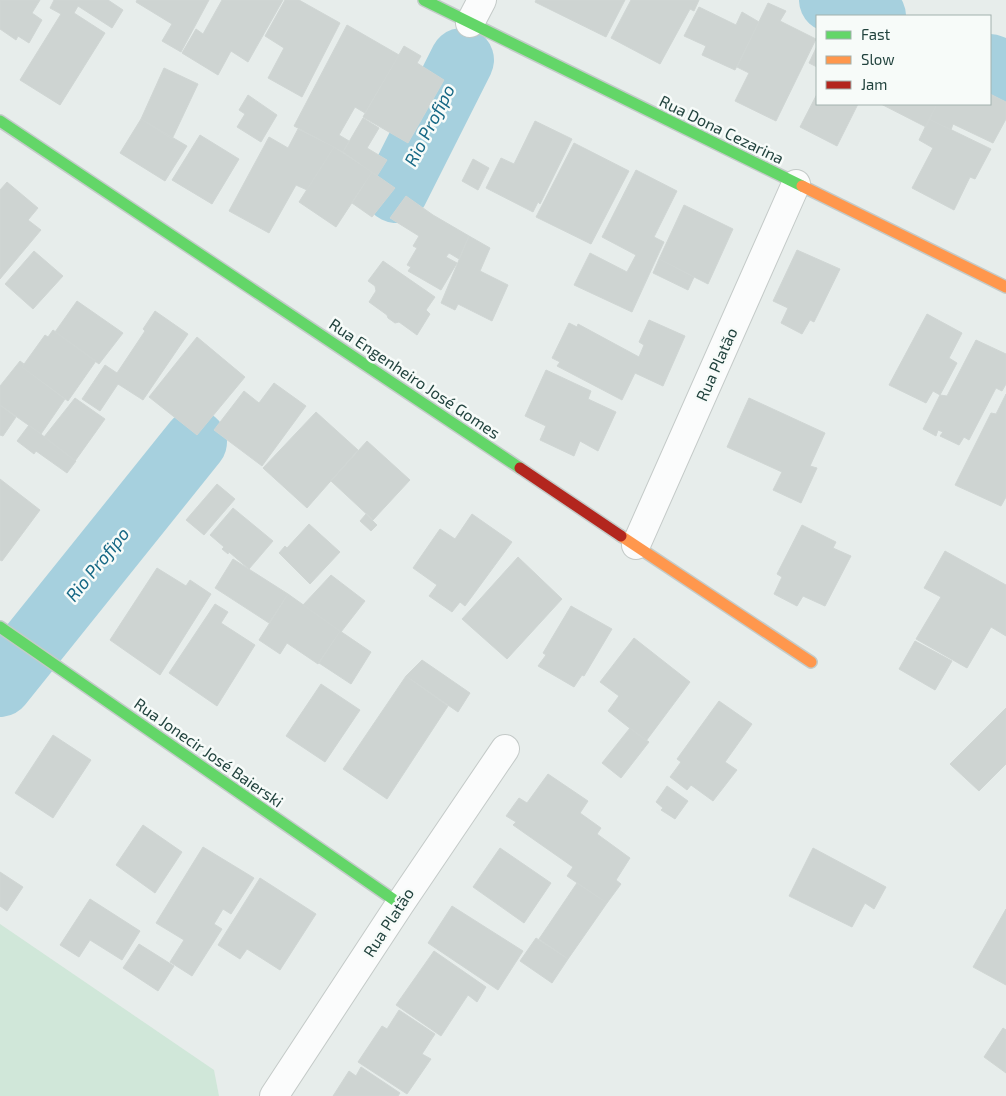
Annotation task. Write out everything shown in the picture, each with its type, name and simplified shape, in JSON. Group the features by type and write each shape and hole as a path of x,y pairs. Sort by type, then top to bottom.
{"street":[{"name":"Rua Dona Cezarina","path":"424,0 476,12 796,184 1006,287"},
{"name":"Rua Engenheiro José Gomes","path":"0,121 811,662"},
{"name":"Rua Platão","path":"636,545 796,184"},
{"name":"Rua Jonecir José Baierski","path":"0,627 400,904"},
{"name":"Rua Platão","path":"274,1096 400,904 505,749"}],"green space":[{"path":"0,924 214,1070 219,1096 0,1096"}],"building":[{"path":"0,0 40,0 32,13 42,20 29,43 18,36 16,40 0,29"},
{"path":"54,0 108,0 123,10 112,28 78,6 74,13 105,33 60,105 20,80 61,14 50,8"},
{"path":"137,0 209,0 181,52 162,41 172,24 136,2"},
{"path":"222,0 283,0 248,62 231,51 218,75 182,53 196,29 203,34"},
{"path":"285,0 299,0 340,23 302,97 268,78 284,48 265,36"},
{"path":"536,0 625,0 606,37 535,2"},
{"path":"631,0 699,0 694,11 690,9 660,64 611,38"},
{"path":"768,3 786,11 780,21 816,39 776,121 735,101 749,73 737,67"},
{"path":"699,7 736,25 742,12 759,22 735,70 702,55 706,46 684,36"},
{"path":"347,25 399,55 365,113 355,107 339,135 349,141 343,152 294,126"},
{"path":"404,46 421,56 417,63 444,80 408,143 363,117"},
{"path":"816,48 816,66 809,63"},
{"path":"164,68 198,84 172,139 141,119"},
{"path":"991,94 1006,102 1006,119 993,143 953,124 951,130 929,119 936,105 991,105"},
{"path":"248,95 277,115 261,142 237,127 245,114 239,110"},
{"path":"816,96 816,105 858,105 837,146 800,127"},
{"path":"883,105 937,105 926,127"},
{"path":"363,118 379,128 367,148 387,160 377,176 343,152"},
{"path":"141,119 187,146 165,181 120,153"},
{"path":"929,119 991,149 975,179 970,177 954,210 912,188 933,148 919,140"},
{"path":"535,121 572,139 540,204 538,202 533,212 486,188 501,158 514,164"},
{"path":"298,129 334,147 307,190 296,185 269,233 229,211 269,137 288,148"},
{"path":"200,135 239,159 212,204 172,180"},
{"path":"574,143 629,171 591,244 536,217"},
{"path":"334,147 372,172 336,227 299,202"},
{"path":"473,159 489,168 478,190 462,181"},
{"path":"636,170 677,191 654,237 664,242 632,312 574,285 590,253 627,272 636,255 602,237"},
{"path":"372,172 395,188 372,217 352,203"},
{"path":"7,182 38,208 28,220 41,230 0,279 0,190"},
{"path":"406,196 433,215 469,236 459,259 449,253 446,257 457,263 441,290 408,271 411,267 407,265 417,248 413,246 419,236 390,218"},
{"path":"684,205 733,229 708,284 659,259"},
{"path":"469,236 490,248 480,271 508,285 492,321 458,304 455,310 441,303"},
{"path":"797,250 840,269 814,322 810,320 802,334 781,323 788,308 773,301"},
{"path":"34,251 63,276 33,309 5,284"},
{"path":"659,259 694,277 688,290 653,273"},
{"path":"383,261 435,297 426,310 430,314 417,335 399,322 395,323 369,302 376,291 375,286 368,281"},
{"path":"77,301 123,333 99,364 55,332"},
{"path":"155,311 188,334 143,400 118,384 100,411 82,399 105,365 117,373 145,331 143,329"},
{"path":"927,314 962,333 949,358 957,363 940,395 933,391 926,403 889,385"},
{"path":"649,320 685,336 663,386 635,373 622,400 557,366 560,362 552,358 569,323 577,327 578,324 639,357 644,345 639,342"},
{"path":"53,330 96,361 68,401 22,367 45,335 48,337"},
{"path":"197,337 245,377 197,435 149,397"},
{"path":"976,340 1006,354 1006,384 1002,391 996,388 969,440 964,437 959,445 940,436 943,432 938,430 936,436 923,429 940,395 947,396"},
{"path":"20,361 24,364 22,367 65,399 41,434 0,405 0,386"},
{"path":"546,370 591,391 588,399 616,412 598,451 580,441 574,456 540,440 546,426 525,416"},
{"path":"274,383 306,406 262,466 214,430 244,391 259,403"},
{"path":"1006,394 1006,497 1001,506 955,485 991,413 996,414"},
{"path":"75,398 105,419 75,461 44,437"},
{"path":"749,398 825,433 810,466 817,468 801,503 773,490 782,472 727,447"},
{"path":"0,405 16,417 3,436 0,435"},
{"path":"316,412 358,450 307,508 263,468"},
{"path":"29,425 76,461 67,473 36,451 34,454 17,441"},
{"path":"367,441 410,480 373,520 331,481"},
{"path":"0,479 40,510 2,561 0,560"},
{"path":"217,484 235,499 204,535 186,520"},
{"path":"233,508 273,541 249,569 229,552 228,554 222,549 224,547 210,535"},
{"path":"366,514 377,525 371,531 360,521"},
{"path":"472,514 512,542 465,606 460,602 452,612 429,596 437,585 413,568 440,529 455,539"},
{"path":"309,524 340,552 310,584 279,553 285,546 287,548"},
{"path":"802,525 836,542 833,548 851,556 825,606 803,596 797,606 774,594 782,577 777,574"},
{"path":"945,551 1006,585 1006,636 991,627 967,668 916,639 941,597 924,588"},
{"path":"518,557 562,599 507,659 462,619"},
{"path":"233,559 288,594 269,623 215,588"},
{"path":"157,568 186,586 190,580 211,594 160,675 110,640"},
{"path":"331,575 365,601 341,632 303,605"},
{"path":"288,594 340,631 318,664 287,643 280,654 259,640"},
{"path":"215,604 228,612 221,623 255,645 217,706 169,673"},
{"path":"571,606 612,629 584,676 582,675 574,687 538,666 546,655 543,653"},
{"path":"340,631 371,652 351,684 319,663"},
{"path":"634,638 690,682 646,741 608,711 619,696 600,682"},
{"path":"915,641 952,661 935,690 899,669"},
{"path":"422,660 470,693 458,712 406,676"},
{"path":"406,676 448,706 387,799 343,769"},
{"path":"321,684 360,710 325,762 286,736"},
{"path":"719,701 752,724 725,762 737,770 713,801 691,785 687,790 670,777 681,762 677,759"},
{"path":"1006,708 1006,764 979,791 950,764"},
{"path":"630,728 649,742 621,778 602,763"},
{"path":"53,735 91,760 53,818 15,793"},
{"path":"548,774 588,801 580,813 601,828 597,834 630,858 616,880 621,884 607,903 567,876 573,867 513,825 516,822 506,816 519,798 527,803"},
{"path":"667,786 688,801 675,819 661,810 663,808 656,802"},
{"path":"143,825 182,852 155,893 116,865"},
{"path":"203,847 254,878 231,914 223,909 214,924 222,929 192,976 170,962 184,940 156,923"},
{"path":"500,848 551,883 524,923 473,887"},
{"path":"813,848 886,887 874,909 865,903 852,927 789,896"},
{"path":"0,872 23,887 7,911 0,906"},
{"path":"260,878 316,914 280,970 247,949 240,959 218,945"},
{"path":"577,883 607,903 568,959 539,939"},
{"path":"90,899 140,931 122,960 90,940 79,957 60,945"},
{"path":"452,906 523,951 498,990 428,943"},
{"path":"1006,909 1006,985 973,967"},
{"path":"536,938 568,959 552,983 520,961"},
{"path":"139,944 174,966 158,991 123,968"},
{"path":"434,951 486,987 477,1002 468,995 441,1036 396,1005"},
{"path":"399,1010 435,1034 422,1054 431,1059 407,1094 358,1062 382,1026 387,1029"},
{"path":"1003,1028 1006,1030 1006,1073 984,1057"},
{"path":"361,1067 400,1093 398,1096 333,1096 349,1071 356,1076"}],"waterway":[{"name":"Rio Profipo","path":"831,0 871,15"},
{"name":"Rio Profipo","path":"396,191 462,60"},
{"name":"Rio Profipo","path":"991,66 1006,73"},
{"name":"Rio Profipo","path":"0,685 195,442"}],"traffic: fast":[{"path":"424,0 802,186"},
{"path":"0,121 520,468"},
{"path":"0,627 400,904"}],"traffic: slow":[{"path":"802,186 1006,287"},
{"path":"621,536 811,662"}],"traffic: jam":[{"path":"520,468 621,536"}]}
